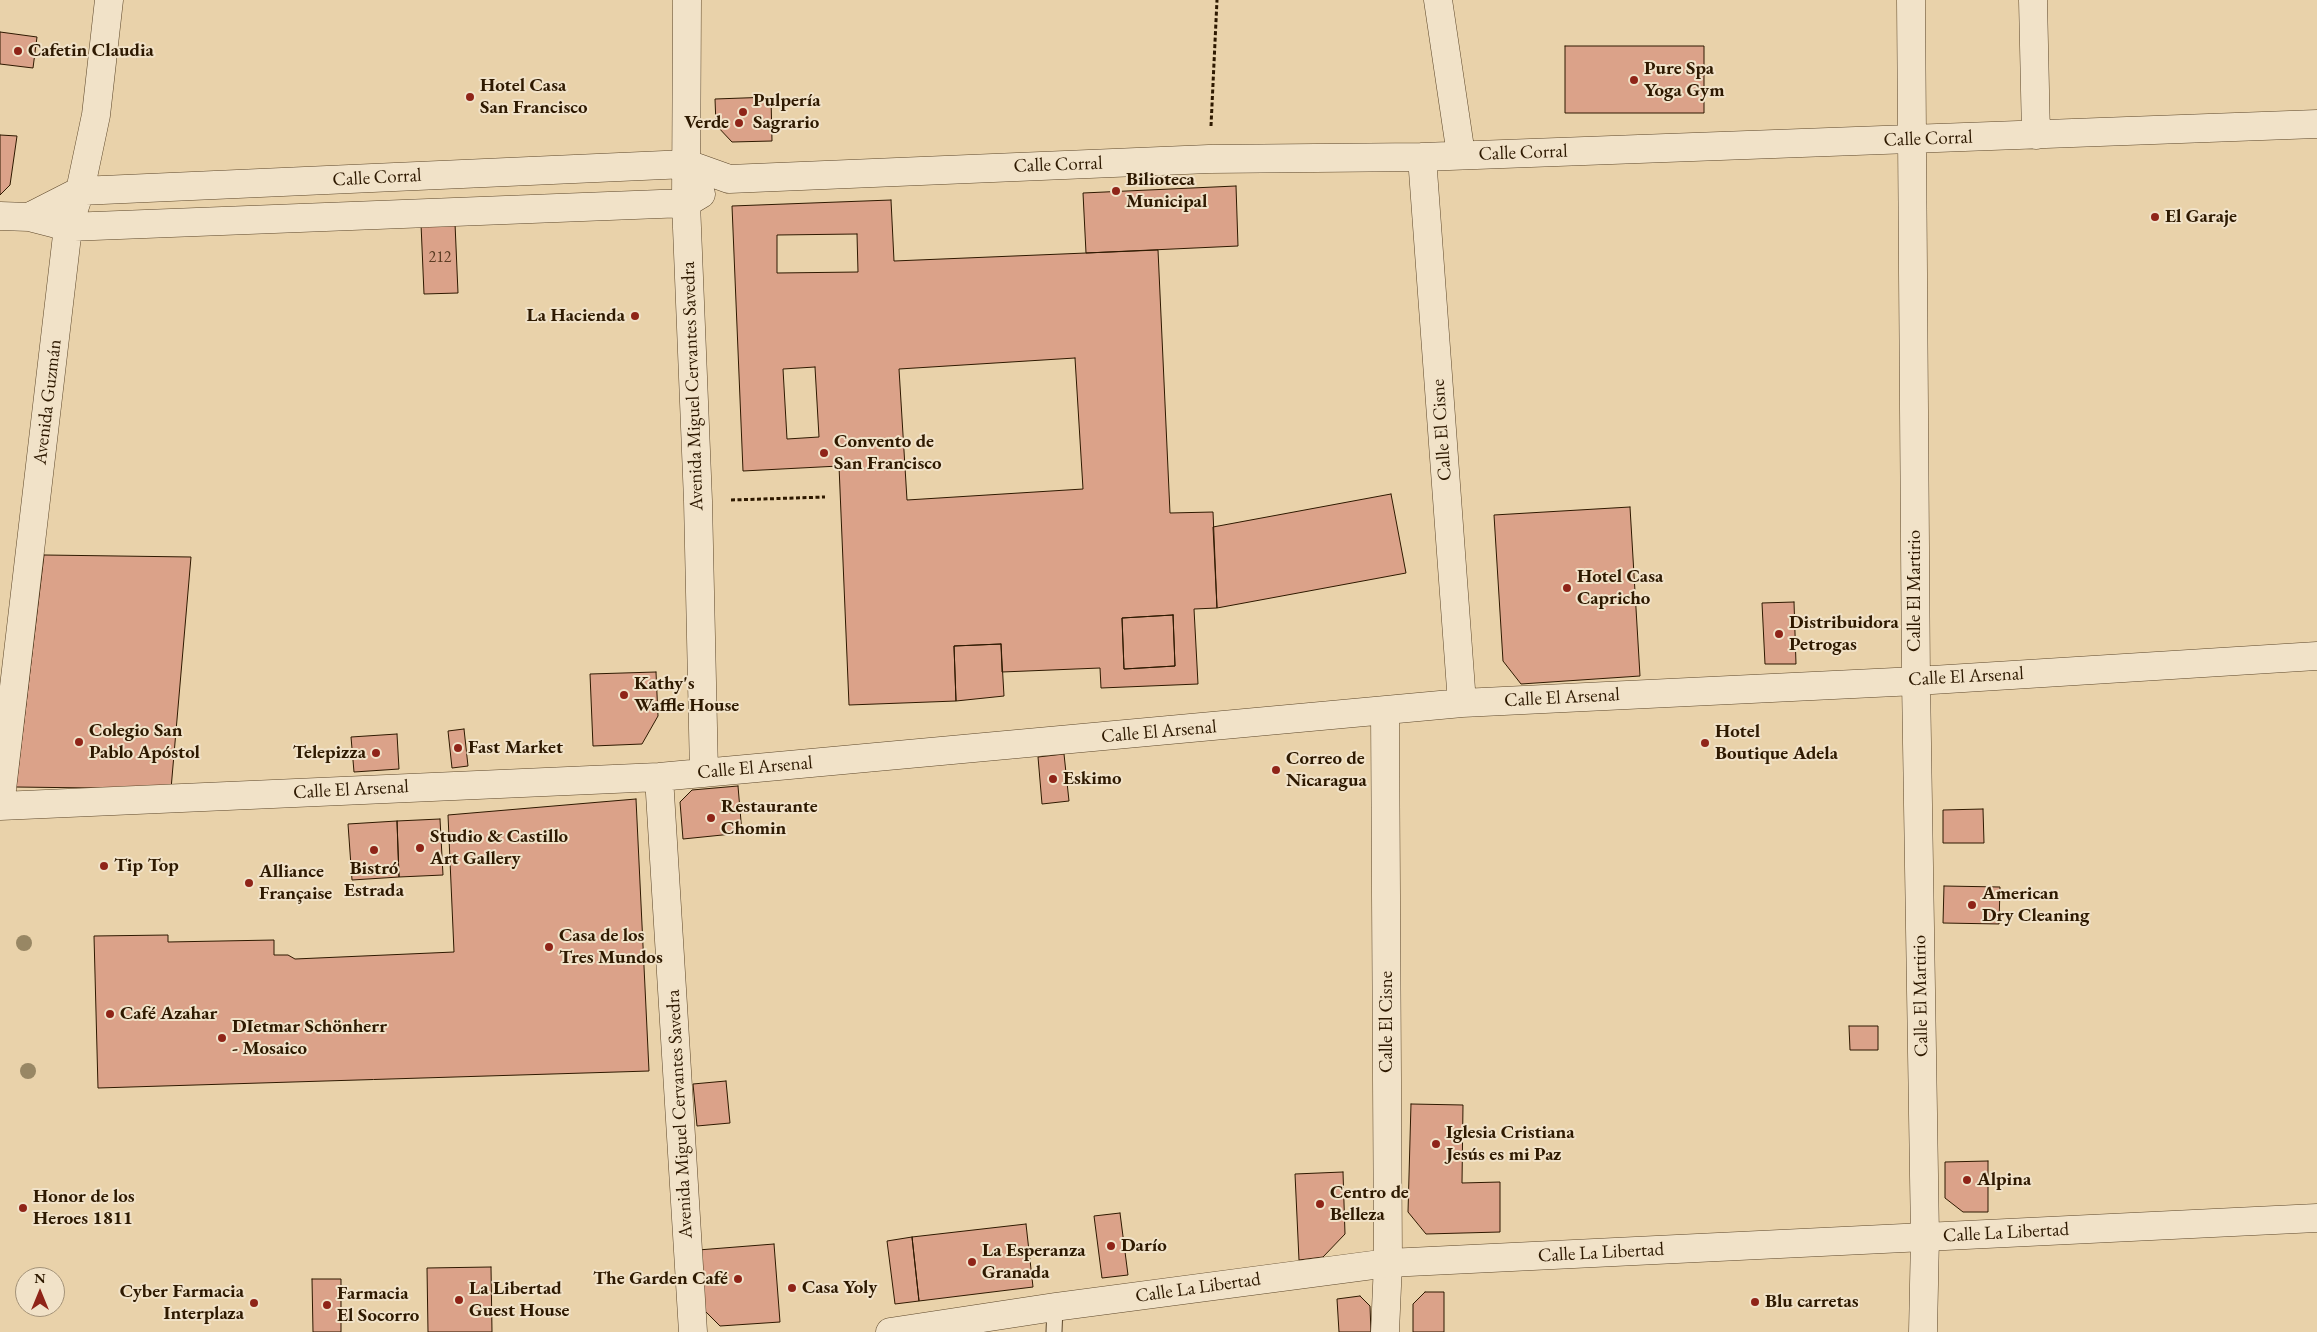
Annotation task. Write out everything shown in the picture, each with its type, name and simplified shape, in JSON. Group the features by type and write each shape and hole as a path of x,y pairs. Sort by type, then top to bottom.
{"street":[{"name":"Avenida Guzmán","path":"0,806 68,228 80,191 96,115 109,0"},
{"name":"Avenida Miguel Cervantes Savedra","path":"686,0 686,203 698,501 704,773"},
{"path":"1438,0 1461,155"},
{"name":"Calle El Martirio","path":"1911,0 1916,681 1925,1237 1923,1332"},
{"path":"2033,0 2036,135"},
{"name":"Calle Corral","path":"29,217 80,191 687,164 729,179 1209,159 1422,157 2317,124"},
{"name":"Calle El Cisne","path":"1422,157 1462,703"},
{"name":"Calle Corral","path":"0,216 29,217 68,228 686,203 729,179"},
{"name":"Calle El Arsenal","path":"0,806 659,776 1462,703 1916,681 2317,656"},
{"name":"Calle El Cisne","path":"1385,711 1388,1263 1385,1332"},
{"name":"Avenida Miguel Cervantes Savedra","path":"659,776 693,1332"},
{"name":"Calle La Libertad","path":"890,1332 1054,1319 1388,1263 2317,1218"}],"path":[{"path":"1209,159 1217,0"},
{"path":"698,501 825,497"}],"building":[{"name":"Cafetin Claudia","path":"0,32 37,37 33,68 0,64"},
{"name":"Pure Spa Yoga Gym","path":"1565,46 1704,46 1704,113 1565,113"},
{"name":"Pulpería Sagrario","path":"771,97 772,141 732,142 716,125 715,99"},
{"path":"0,135 17,136 10,185 0,195"},
{"path":"1236,186 1238,246 1086,253 1083,193"},
{"name":"Convento de San Francisco","path":"891,200 894,261 1158,250 1170,513 1213,512 1217,608 1194,609 1198,684 1101,688 1100,668 1002,672 1001,644 954,646 956,701 849,705 839,466 743,471 732,206","holes":["857,234 858,272 777,273 777,235","1075,358 1083,489 907,500 899,369","815,367 819,437 787,439 783,369","1173,615 1175,666 1124,669 1122,618"]},
{"path":"455,223 458,293 424,294 421,224"},
{"path":"1391,494 1406,573 1217,608 1213,527"},
{"name":"Hotel Casa Capricho","path":"1630,507 1640,676 1521,684 1503,661 1494,515"},
{"path":"44,555 191,557 171,789 16,787"},
{"name":"Distribuidora Petrogas","path":"1794,602 1796,664 1765,664 1762,603"},
{"path":"1173,615 1175,666 1124,669 1122,618"},
{"path":"1001,644 1004,696 956,701 954,646"},
{"name":"Kathy's Waffle House","path":"656,672 658,716 642,744 593,746 590,674"},
{"name":"Fast Market","path":"464,729 468,766 452,768 448,731"},
{"name":"Telepizza","path":"397,734 399,769 354,772 351,737"},
{"name":"Eskimo","path":"1064,754 1069,801 1042,804 1038,757"},
{"name":"Restaurante Chomin","path":"738,786 742,833 683,839 680,802 692,790"},
{"name":"Casa de los Tres Mundos","path":"636,799 649,1071 98,1088 94,936 168,935 168,942 274,940 274,955 288,955 295,959 454,952 448,815"},
{"path":"1983,809 1984,843 1943,843 1943,810"},
{"name":"Studio & Castillo Art Gallery","path":"440,819 443,875 399,877 397,821"},
{"name":"Bistró Estrada","path":"397,821 399,877 352,880 348,824"},
{"name":"American Dry Cleaning","path":"1944,886 2000,887 1999,924 1943,923"},
{"path":"1849,1026 1878,1026 1878,1050 1850,1050"},
{"path":"726,1081 730,1123 697,1126 693,1084"},
{"name":"Iglesia Cristiana Jesús es mi Paz","path":"1411,1104 1463,1105 1462,1183 1500,1182 1500,1232 1426,1234 1408,1212"},
{"name":"Alpina","path":"1988,1161 1988,1212 1963,1212 1945,1198 1945,1162"},
{"name":"Centro de Belleza","path":"1343,1172 1345,1234 1323,1257 1299,1260 1295,1174"},
{"name":"Darío","path":"1120,1213 1128,1275 1102,1278 1094,1216"},
{"name":"La Esperanza Granada","path":"1026,1224 1033,1287 919,1301 912,1237"},
{"path":"912,1237 919,1301 895,1304 887,1241"},
{"name":"The Garden Café","path":"774,1244 780,1322 720,1326 702,1308 698,1250"},
{"name":"La Libertad Guest House","path":"491,1267 492,1332 428,1332 427,1268"},
{"name":"Farmacia El Socorro","path":"312,1279 341,1279 341,1332 313,1332"},
{"path":"1425,1292 1444,1292 1444,1332 1413,1332 1413,1304"},
{"path":"1360,1296 1370,1306 1371,1332 1339,1332 1337,1299"}],"place":[{"name":"Cafetin Claudia","path":"18,51"},
{"name":"Pure Spa Yoga Gym","path":"1634,80"},
{"name":"Hotel Casa San Francisco","path":"470,97"},
{"name":"Pulpería Sagrario","path":"743,112"},
{"name":"Verde","path":"739,123"},
{"name":"Bilioteca Municipal","path":"1116,191"},
{"name":"El Garaje","path":"2155,217"},
{"name":"La Hacienda","path":"635,316"},
{"name":"Convento de San Francisco","path":"824,453"},
{"name":"Hotel Casa Capricho","path":"1567,588"},
{"name":"Distribuidora Petrogas","path":"1779,634"},
{"name":"Kathy's Waffle House","path":"624,695"},
{"name":"Colegio San Pablo Apóstol","path":"79,742"},
{"name":"Hotel Boutique Adela","path":"1705,743"},
{"name":"Fast Market","path":"458,748"},
{"name":"Telepizza","path":"376,753"},
{"name":"Correo de Nicaragua","path":"1276,770"},
{"name":"Eskimo","path":"1053,779"},
{"name":"Restaurante Chomin","path":"711,818"},
{"name":"Studio & Castillo Art Gallery","path":"420,848"},
{"name":"Bistró Estrada","path":"374,850"},
{"name":"Tip Top","path":"104,866"},
{"name":"Alliance Française","path":"249,883"},
{"name":"American Dry Cleaning","path":"1972,905"},
{"name":"Casa de los Tres Mundos","path":"549,947"},
{"name":"Café Azahar","path":"110,1014"},
{"name":"DIetmar Schönherr - Mosaico","path":"222,1038"},
{"name":"Iglesia Cristiana Jesús es mi Paz","path":"1436,1144"},
{"name":"Alpina","path":"1967,1180"},
{"name":"Centro de Belleza","path":"1320,1204"},
{"name":"Honor de los Heroes 1811","path":"23,1208"},
{"name":"Darío","path":"1111,1246"},
{"name":"La Esperanza Granada","path":"972,1262"},
{"name":"The Garden Café","path":"738,1279"},
{"name":"Casa Yoly","path":"792,1288"},
{"name":"La Libertad Guest House","path":"459,1300"},
{"name":"Blu carretas","path":"1755,1302"},
{"name":"Cyber Farmacia Interplaza","path":"254,1303"},
{"name":"Farmacia El Socorro","path":"327,1305"}]}
